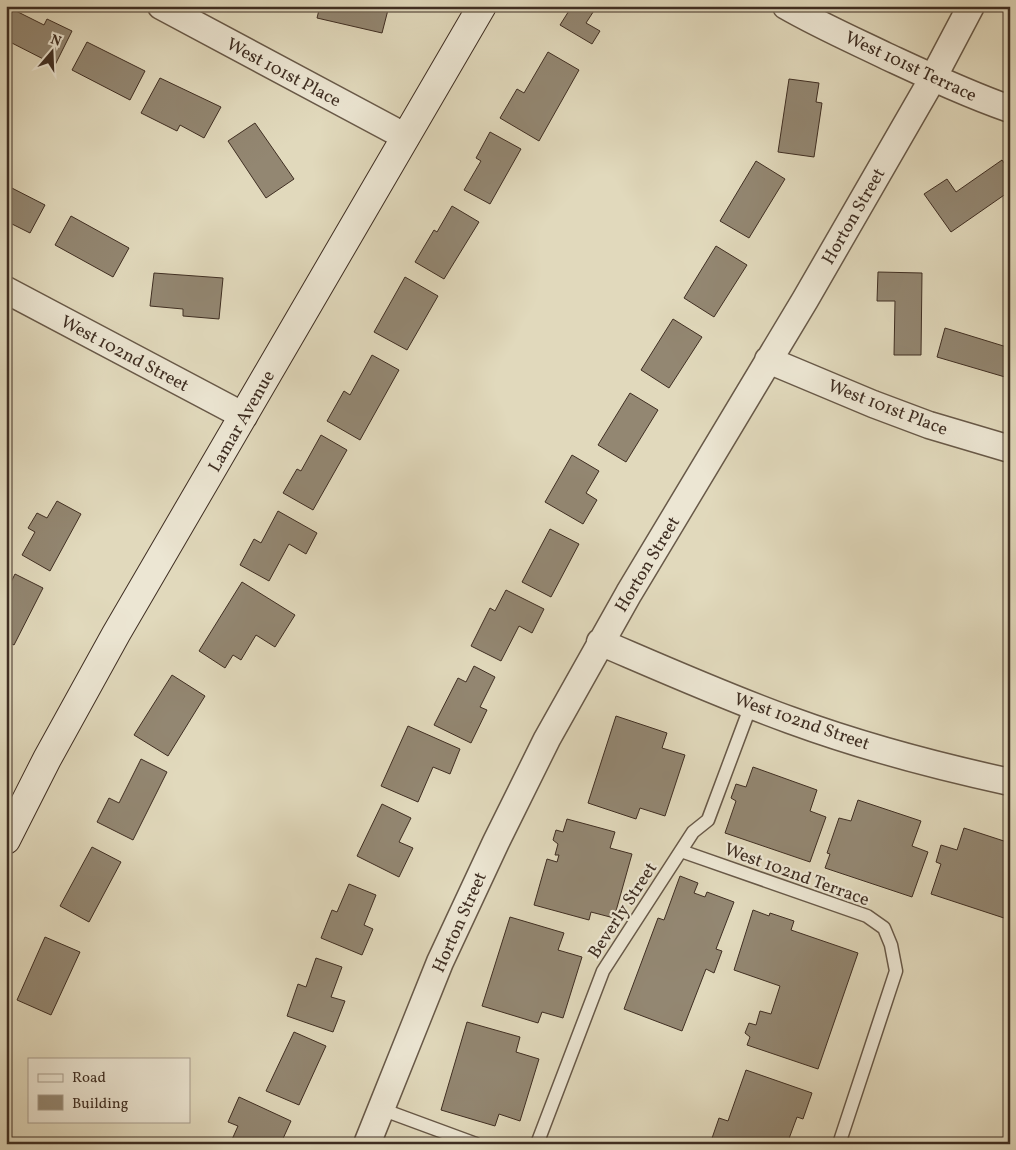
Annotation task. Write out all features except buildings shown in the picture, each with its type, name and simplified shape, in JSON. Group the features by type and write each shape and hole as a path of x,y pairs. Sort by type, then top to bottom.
{"street":[{"name":"West 101st Place","path":"161,6 406,137"},
{"name":"Lamar Avenue","path":"6,840 47,760 116,634 482,6"},
{"name":"West 101st Terrace","path":"786,6 813,21 934,78 1010,109"},
{"name":"Horton Street","path":"367,1144 440,962 547,739 600,642 810,291 934,78 971,6"},
{"name":"West 102nd Street","path":"6,290 244,416"},
{"name":"West 101st Place","path":"768,360 929,425 1010,449"},
{"name":"West 102nd Street","path":"600,642 687,680 791,721 946,767 1010,782"}],"lane":[{"name":"Beverly Street","path":"537,1144 602,971 694,832 708,820 751,705"},
{"name":"West 102nd Terrace","path":"681,851 866,916 884,928 891,945 896,971 839,1144"},
{"path":"381,1109 476,1144"}]}
